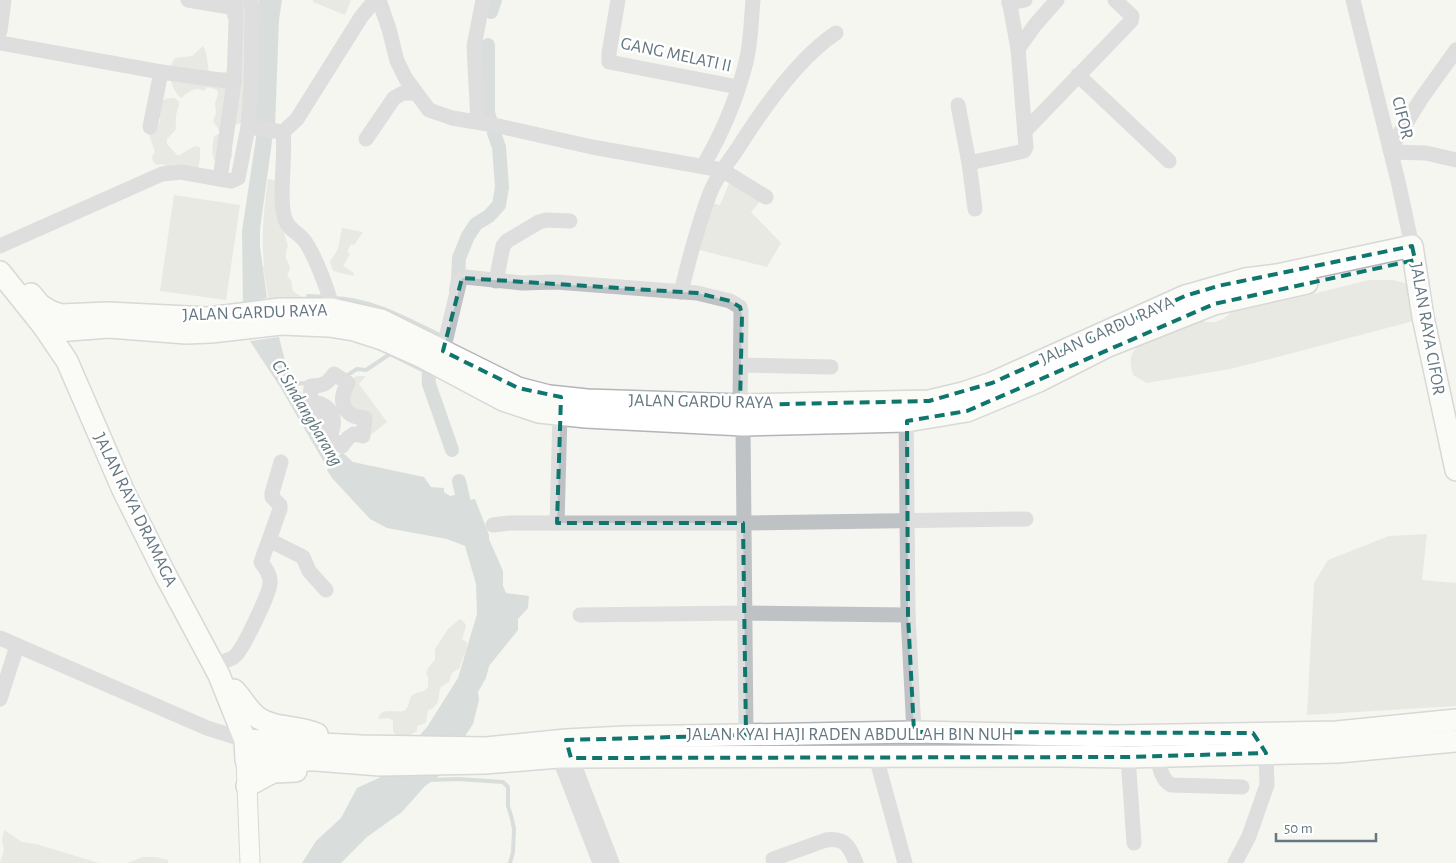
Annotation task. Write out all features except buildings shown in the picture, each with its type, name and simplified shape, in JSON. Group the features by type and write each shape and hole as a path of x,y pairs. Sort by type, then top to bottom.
{"highway":[{"name":"JALAN GARDU RAYA","path":"280,316 354,330 435,353 518,388 587,408 741,415 906,411 929,401 963,393 992,383 1185,296 1245,279 1413,253"},
{"name":"JALAN RAYA CIFOR","path":"1413,253 1423,317 1450,419 1456,470"},
{"name":"JALAN GARDU RAYA","path":"0,270 12,274 40,305 56,314 108,312 208,318 237,322 332,309 381,320 435,353 503,400 538,412 560,414 587,408"},
{"name":"JALAN RAYA DRAMAGA","path":"0,270 44,327 67,361 123,490 216,670 245,750"},
{"path":"44,327 56,331 109,327 186,333 237,322"},
{"path":"67,361 69,348 75,338 95,328"},
{"path":"216,670 237,693 248,709 263,720 286,727 310,731 337,745"},
{"name":"JALAN KYAI HAJI RADEN ABDULLAH BIN NUH","path":"245,750 337,745 384,756 485,755 563,749 625,737 914,732 1116,736 1337,732 1456,720"},
{"name":"JALAN KYAI HAJI RADEN ABDULLAH BIN NUH","path":"563,749 683,756 1128,757 1338,752 1456,741"},
{"name":"JALAN KYAI HAJI RADEN ABDULLAH BIN NUH","path":"245,750 358,764 384,756"},
{"path":"247,786 273,772 322,769 358,764"}],"main road":[{"path":"245,750 250,863"}],"street":[{"path":"0,31 4,0"},
{"path":"188,0 235,4 234,82 220,179"},
{"path":"0,246 162,174 181,172 231,181 238,178 253,127 251,85 252,8 250,0"},
{"path":"253,127 278,131 297,119 361,17 375,0"},
{"path":"379,0 406,79 429,110 446,117 608,150 722,170 766,197"},
{"path":"478,122 474,46 483,0"},
{"name":"GANG MELATI II","path":"618,0 609,53 610,62 738,87"},
{"path":"703,166 729,114 746,65 753,0"},
{"path":"969,163 1024,151 1026,147 1018,49 1009,1 1025,0"},
{"path":"1018,49 1035,25 1057,0"},
{"path":"1025,131 1131,21 1132,16 1115,0"},
{"name":"CIFOR","path":"1353,0 1413,253"},
{"path":"681,292 709,194 722,170 775,94 814,51 836,33"},
{"path":"0,43 161,72 234,82"},
{"path":"1456,50 1421,99 1390,151 1426,153 1456,160"},
{"path":"150,128 161,72"},
{"path":"1078,75 1169,161"},
{"path":"366,139 394,98 403,93 416,93"},
{"path":"958,105 975,209"},
{"path":"278,131 285,147 283,190 286,224 303,239 309,248 332,309"},
{"path":"496,281 503,246 508,240 539,222 546,220 570,221"},
{"path":"435,353 462,278 471,277 522,283 556,282 697,292 723,298 740,307 742,315 741,415 746,735"},
{"path":"741,365 831,367"},
{"path":"334,374 348,383 342,392 341,400 348,413 356,418 365,418 363,436 354,434 342,446 333,429 310,406 320,403 311,386 321,386 328,383 334,374"},
{"path":"906,411 908,615 914,732"},
{"path":"557,523 560,414"},
{"path":"216,670 234,657 241,649 271,584 267,571 260,562 280,509 280,505 272,497 272,492 281,462"},
{"path":"493,525 509,523 743,523 1026,518"},
{"path":"269,540 303,558 310,571 326,590"},
{"path":"580,615 745,612 908,615"},
{"path":"0,638 207,728 245,750"},
{"path":"0,699 18,646"},
{"path":"1235,863 1249,836 1267,785 1263,733"},
{"path":"563,749 600,863"},
{"path":"563,749 612,863"},
{"path":"1158,756 1164,778 1171,785 1242,788"},
{"path":"876,757 904,863"},
{"path":"1128,757 1134,843"},
{"path":"770,862 826,840 835,839 842,841 849,847 856,863"}],"highlighted area":[{"path":"1412,246 1415,260 1214,304 967,411 907,421 908,615 914,732 1253,733 1266,753 1128,757 571,758 566,740 746,735 743,523 557,523 561,397 518,388 443,351 462,278 697,293 730,301 740,307 742,315 740,405 929,401 992,383 1185,296 1218,286"}],"shaded area":[{"path":"230,0 262,0 241,123 231,126 232,157 229,161 216,162 212,150 214,136 219,134 219,130 213,121 216,113 217,90 208,87 204,91 195,89 181,98 174,90 170,73 175,58 192,56 203,46 210,73 226,72 229,63 228,50 233,36 231,22 226,15"},
{"path":"313,0 351,0 345,15 313,2"},
{"path":"174,98 179,101 176,129 167,139 167,144 178,156 195,146 200,147 198,169 157,165 153,162 152,157 155,152 149,134 159,124 160,119 156,111 162,101"},
{"path":"268,179 287,183 282,226 288,246 286,256 290,267 287,275 292,282 294,291 302,297 305,296 307,301 269,302 263,267 264,212"},
{"path":"730,181 762,199 751,212 781,243 767,267 699,250 709,203 720,205"},
{"path":"174,195 240,205 226,300 160,291"},
{"path":"342,228 363,232 354,245 351,244 347,252 350,254 343,266 354,273 353,276 333,271 330,262 338,249"},
{"path":"1369,280 1393,280 1412,285 1417,320 1230,369 1147,383 1133,375 1131,357 1137,347 1152,338 1195,319 1205,322 1219,321 1231,312"},
{"path":"357,376 366,376 359,384 387,422 368,437 363,436 342,392 350,380"},
{"path":"1427,534 1422,580 1456,583 1456,706 1307,715 1314,583 1328,560 1389,536"},
{"path":"460,619 466,626 462,639 467,642 467,646 460,668 452,673 449,682 441,687 437,704 428,710 426,723 417,726 417,731 412,734 396,736 393,732 393,721 389,718 378,719 380,714 387,711 399,712 405,710 408,707 411,696 424,691 428,687 428,676 426,674 428,668 435,660 435,649 448,629"},
{"path":"4,830 22,842 36,844 99,863 0,863 4,850 2,840"},
{"path":"143,857 168,860 168,863 127,863"}],"water":[{"path":"259,0 282,0 279,20 275,127 252,123"},
{"path":"257,131 273,134 260,229 260,247 267,298 243,303 242,231"},
{"name":"Ci Sindangbarang","path":"279,337 287,369 336,452 325,464 280,387 250,341"},
{"path":"342,452 353,462 424,477 431,487 444,488 444,492 450,496 463,493 470,500 475,499 503,571 503,586 506,593 529,596 528,608 518,619 518,630 489,666 486,678 478,692 479,700 473,724 438,777 425,786 402,812 367,837 341,863 302,863 316,841 341,818 357,788 385,775 427,727 458,678 477,614 476,584 465,546 447,539 387,528 370,519 332,478 327,470"}],"waterway":[{"path":"491,12 495,0"},
{"path":"488,45 488,113 490,119"},
{"path":"456,290 459,258 468,236 476,224 489,216 499,205 502,187 499,147 494,133"},
{"path":"308,296 325,297"},
{"path":"332,298 347,299 375,306 442,336"},
{"path":"346,376 357,369 366,370 390,354 428,373"},
{"path":"435,357 429,370 429,384 452,450"},
{"name":"Ci Sindangbarang","path":"290,384 308,383"},
{"path":"459,481 466,511"},
{"path":"429,780 458,779 503,782 508,787 508,806 514,829 513,852 510,863"}]}
